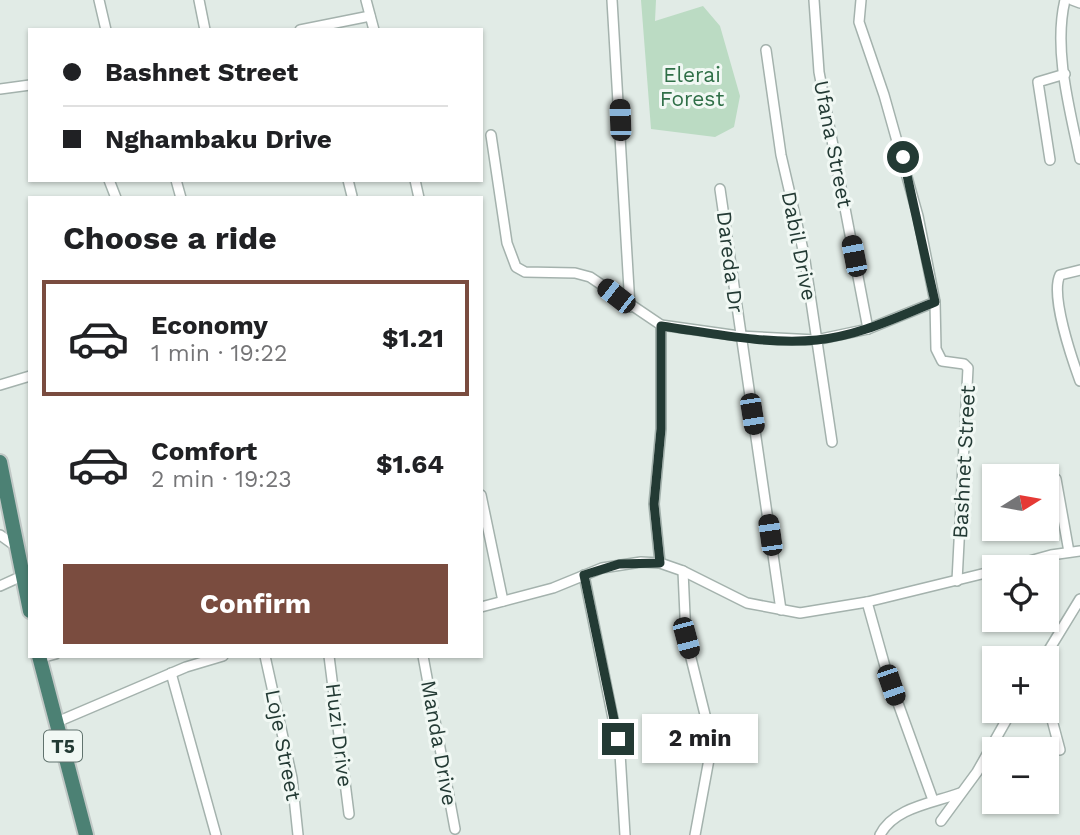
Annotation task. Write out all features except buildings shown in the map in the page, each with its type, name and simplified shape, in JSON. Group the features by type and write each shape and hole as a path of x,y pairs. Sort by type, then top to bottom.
{"highway":[{"path":"0,462 28,602"},
{"name":"T5","path":"40,658 86,835"}],"street":[{"path":"99,0 106,28"},
{"path":"199,0 205,28"},
{"path":"366,0 373,28"},
{"path":"612,0 630,307"},
{"name":"Ufana Street","path":"814,0 821,82 868,329"},
{"name":"Bashnet Street","path":"861,0 859,22 903,157 935,302 938,357 968,368 957,581"},
{"path":"1065,0 1061,29 1065,74 1080,159"},
{"path":"1072,0 1080,3"},
{"path":"310,28 370,16"},
{"name":"Dabil Drive","path":"766,50 770,92 789,197 804,254 832,442"},
{"path":"1050,160 1038,82 1065,74"},
{"path":"0,89 28,85"},
{"path":"491,135 507,243 516,267 525,272 575,273 590,277 661,326 739,336 816,340 868,329 935,302"},
{"name":"Dareda Dr","path":"720,189 739,336 781,610"},
{"path":"1080,270 1060,275 1058,287 1066,337 1080,381"},
{"path":"660,563 654,504 661,429 661,326"},
{"path":"0,385 28,377"},
{"path":"1059,496 1069,552"},
{"path":"483,505 503,601"},
{"path":"0,535 17,547"},
{"path":"1057,555 1080,551"},
{"path":"483,606 619,564 660,563 683,571 747,603 807,614 982,574"},
{"path":"683,571 686,638 712,743 695,835"},
{"path":"584,575 620,753 625,835"},
{"path":"0,586 22,576"},
{"path":"1051,646 1080,599"},
{"path":"867,602 886,670 933,800"},
{"path":"57,722 171,673 217,658"},
{"name":"Loje Street","path":"265,658 292,778 299,835"},
{"name":"Huzi Drive","path":"329,658 349,814"},
{"name":"Manda Drive","path":"423,658 455,829"},
{"path":"171,673 216,835"},
{"path":"941,821 977,772 1005,723"},
{"path":"1053,723 1060,750"},
{"path":"880,835 894,820 933,800 962,792"}],"green space":[{"name":"Elerai Forest","path":"641,0 656,0 655,21 703,6 720,26 740,96 734,127 715,137 651,129"}],"route":[{"path":"618,739 584,575 619,564 660,563 654,504 661,429 661,326 739,336 816,340 868,329 935,302 903,157"}]}
